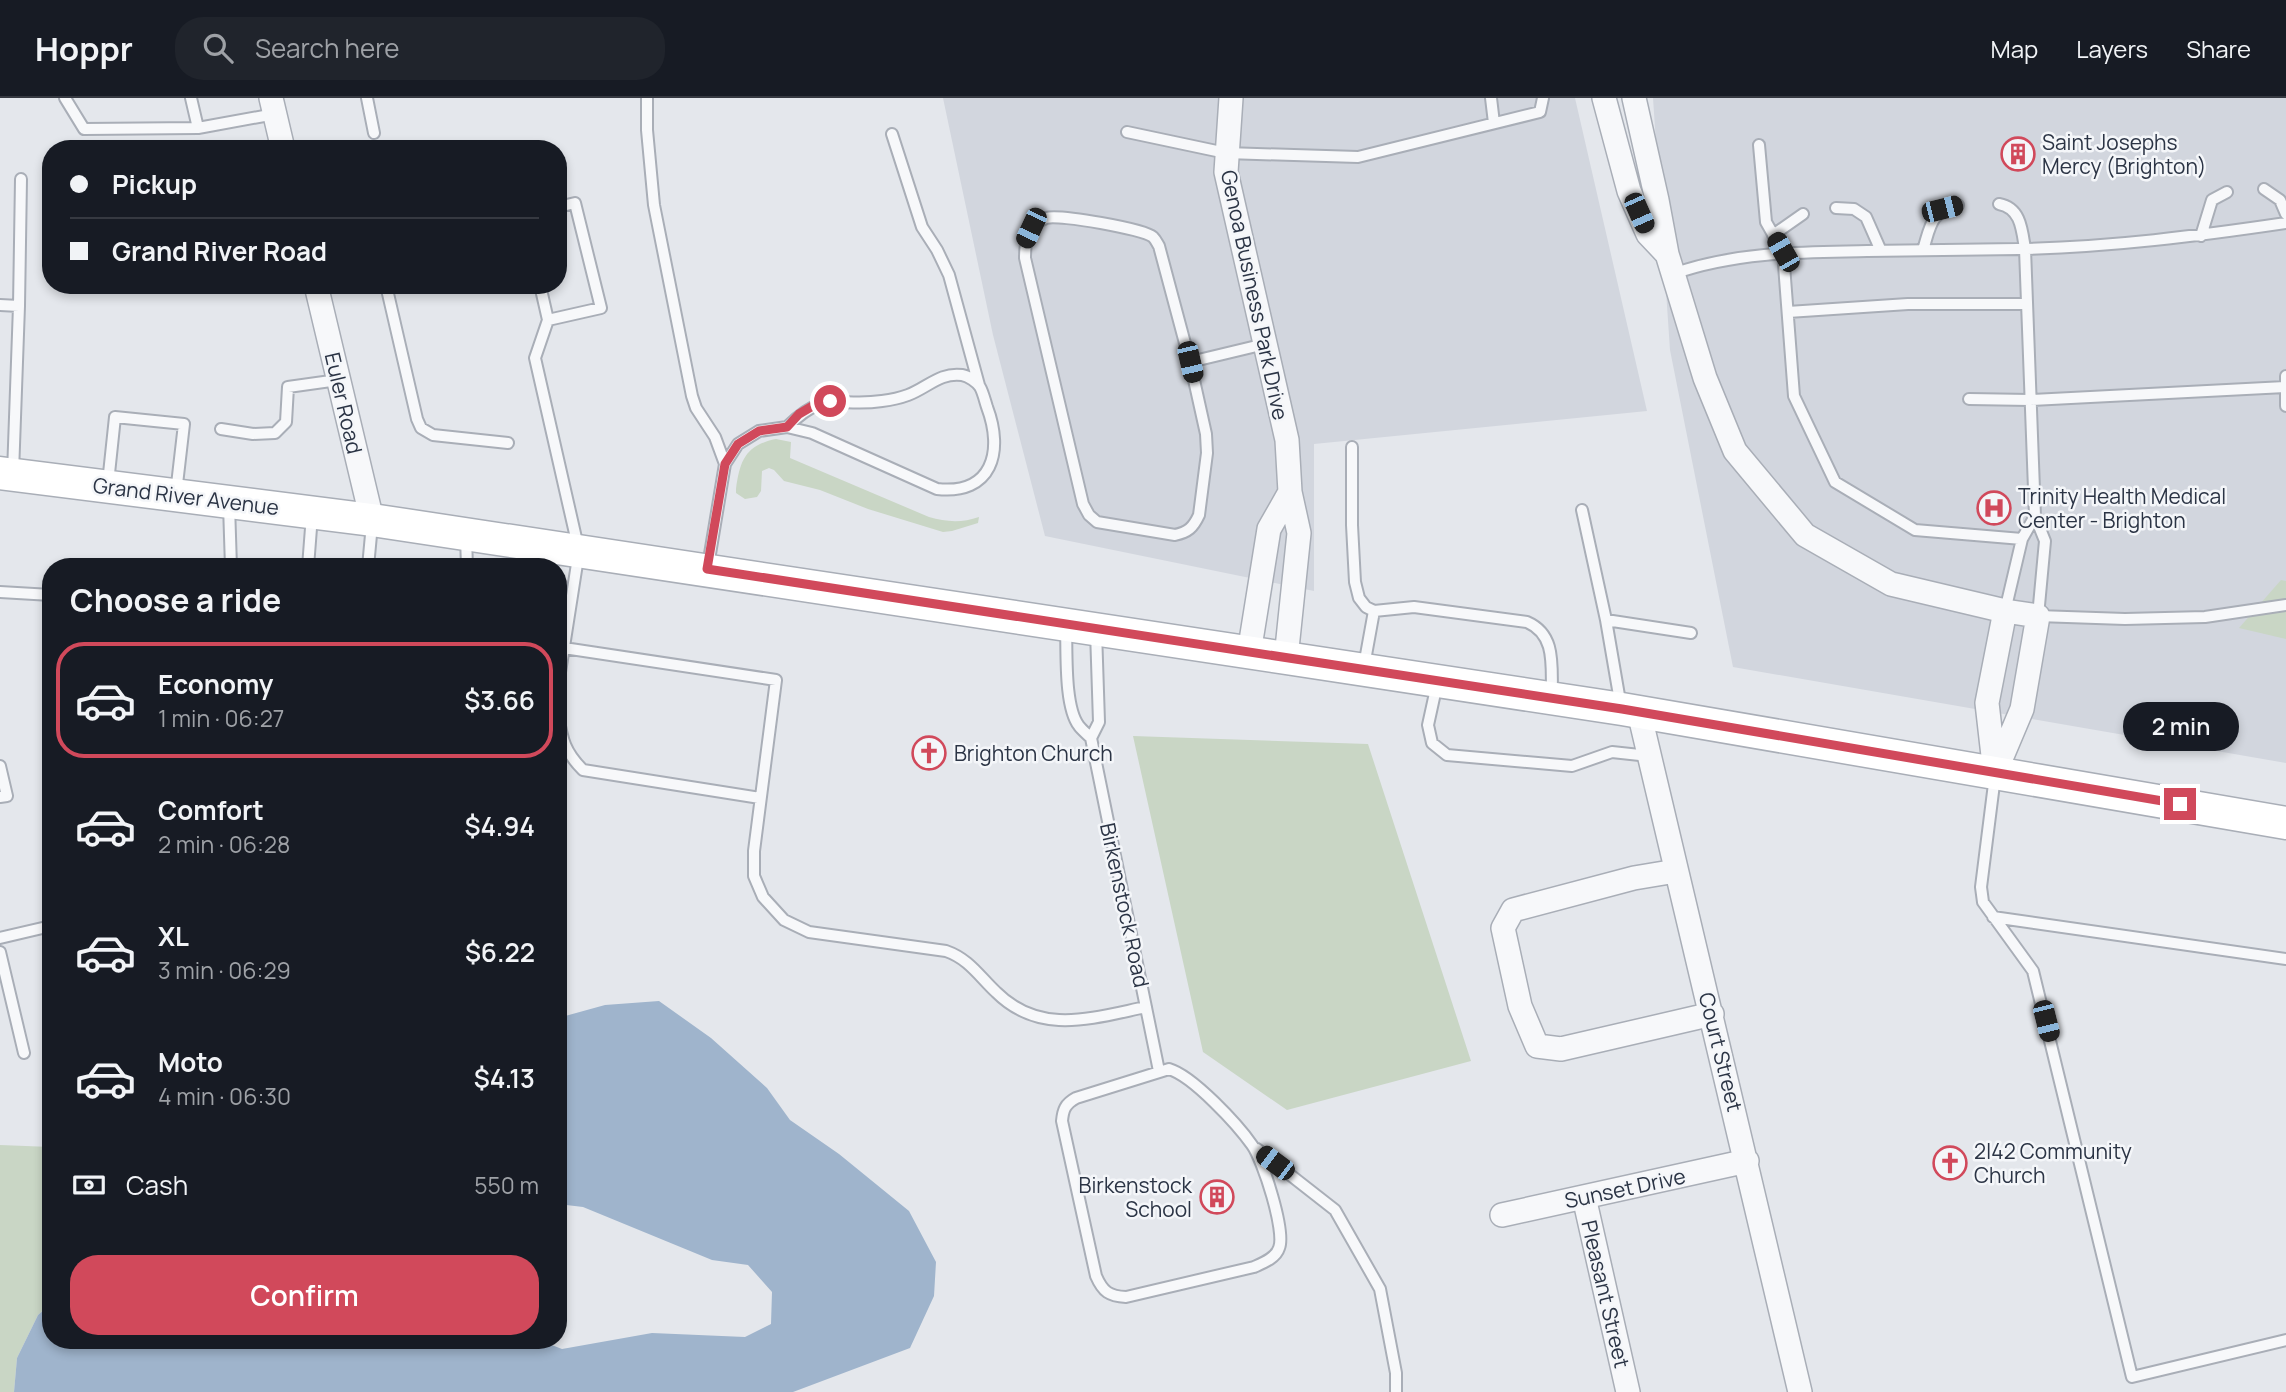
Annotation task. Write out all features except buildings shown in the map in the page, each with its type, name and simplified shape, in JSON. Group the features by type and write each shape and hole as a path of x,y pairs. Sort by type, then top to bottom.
{"main road":[{"name":"Grand River Avenue","path":"6,474 372,520 1081,626 1631,711 2286,823"}],"street":[{"name":"Genoa Business Park Drive","path":"1231,98 1226,172 1287,440 1290,492 1299,533 1286,658"},
{"path":"1604,98 1629,191 1648,234 1670,264"},
{"path":"1634,98 1670,264 1705,378 1735,452 1805,535 1891,583 2005,611 2038,616 2022,709 1995,773"},
{"path":"273,106 281,140"},
{"name":"Euler Road","path":"318,294 372,520"},
{"path":"1250,653 1269,529 1290,492"},
{"path":"1995,773 1987,702 2005,611"},
{"name":"Court Street","path":"1631,711 1650,757 1800,1392"},
{"path":"1676,871 1634,878 1513,910 1503,928 1520,1006 1538,1046 1560,1049 1712,1014"},
{"name":"Sunset Drive","path":"1503,1215 1747,1161"},
{"name":"Pleasant Street","path":"1584,1197 1628,1392"}],"lane":[{"path":"65,98 84,129 198,128 273,106"},
{"path":"191,98 198,128"},
{"path":"367,98 374,133"},
{"path":"646,98 654,205 692,396 696,408 715,437 725,464"},
{"path":"1491,98 1494,123"},
{"path":"1127,132 1227,153 1358,157 1540,112 1543,98"},
{"path":"707,569 725,464 738,444 759,431 787,427 812,433 937,489 956,491 976,484 988,470 995,453 992,420 979,385 948,275 937,250 922,227 892,134"},
{"path":"1759,145 1766,222 1783,252 1794,396 1835,482 1915,530 2022,539"},
{"path":"6,474 19,306 21,179"},
{"path":"2264,189 2280,201 2286,214"},
{"path":"2201,236 2213,200 2227,192"},
{"path":"548,320 601,308 575,203 567,205"},
{"path":"1999,204 2009,206 2020,219 2025,249 2035,516 2045,541 2038,616 2125,619 2205,617 2286,605"},
{"path":"1923,250 1934,217 1942,209 1958,205"},
{"path":"1836,208 1854,209 1866,217 1881,251"},
{"path":"1773,235 1803,214"},
{"path":"1061,216 1138,231 1153,237 1159,247 1190,362 1206,434 1207,453 1199,515 1195,524 1187,532 1175,535 1097,522 1088,515 1083,504 1025,258 1025,243 1031,228 1045,218 1061,216"},
{"path":"1670,264 1702,264 1783,252 2025,249 2146,243 2286,223"},
{"path":"388,294 417,419 422,428 433,435 508,443"},
{"path":"542,294 548,320 535,358 579,551 567,629"},
{"path":"1788,312 1908,304 2026,304"},
{"path":"0,305 19,306"},
{"path":"1190,362 1265,344"},
{"path":"787,427 799,414 816,404 830,401 880,402 908,395 948,375 965,376 979,385"},
{"path":"2286,376 2286,405"},
{"path":"221,429 253,434 275,433 286,422 288,387 338,380"},
{"path":"1969,399 2030,400 2285,387"},
{"path":"108,486 115,417 184,424 176,495"},
{"path":"1352,447 1355,582 1359,598 1366,607 1374,611 1414,607 1527,622 1538,627 1550,649 1552,699"},
{"path":"229,502 229,558"},
{"path":"1582,510 1606,620 1631,711"},
{"path":"309,558 313,513"},
{"path":"2005,611 2022,539 2035,516"},
{"path":"369,558 372,520"},
{"path":"466,535 467,558"},
{"path":"0,592 42,594"},
{"path":"1364,670 1374,611"},
{"path":"1606,620 1691,633"},
{"name":"Birkenstock Road","path":"1081,626 1099,722 1091,738"},
{"name":"Birkenstock Road","path":"1081,626 1067,678 1078,725 1091,738 1159,1071"},
{"path":"567,648 776,680 754,851 754,876 763,897 784,920 809,932 946,951 958,955 970,963 996,993 1028,1015 1052,1020 1078,1020 1146,1007"},
{"path":"1437,681 1428,725 1432,743 1447,755 1572,766 1612,752 1650,757"},
{"path":"567,751 583,770 760,798"},
{"path":"0,766 7,796 0,797"},
{"path":"1995,773 1981,887 1983,902 2033,971 2132,1377 2286,1340"},
{"path":"1993,917 2286,959"},
{"path":"0,938 42,928"},
{"path":"0,952 24,1053"},
{"path":"1254,1147 1271,1191 1281,1234 1279,1250 1269,1260 1254,1267 1126,1297 1111,1296 1102,1289 1096,1276 1062,1121 1063,1111 1067,1103 1076,1098 1169,1069 1178,1072 1231,1120 1254,1147 1335,1210 1380,1289 1396,1373 1396,1392"}],"shaded area":[{"path":"943,98 1575,98 1647,411 1314,444 1314,591 1045,536 993,335"},
{"name":"Trinity Health Medical Center - Brighton","path":"1653,98 2286,98 2286,763 1733,667 1670,350"}],"green space":[{"path":"776,439 791,442 790,458 929,517 954,521 979,517 978,523 943,532 868,509 820,490 784,481 769,468 762,471 761,491 757,497 745,499 736,493 746,455 758,445"},
{"path":"2281,580 2286,581 2286,639 2239,628"},
{"path":"1133,736 1368,744 1471,1061 1287,1110 1203,1052"},
{"path":"0,1145 42,1147 42,1312 17,1358 14,1392 0,1392"}],"water":[{"path":"659,1001 711,1038 767,1088 790,1120 839,1154 909,1211 936,1262 934,1296 910,1348 793,1392 14,1392 17,1358 42,1312 42,1349 567,1349 652,1333 745,1337 771,1324 772,1292 748,1265 712,1260 583,1207 567,1205 567,1016 605,1005"}],"place":[{"name":"Saint Josephs Mercy (Brighton)","path":"2018,154"},
{"name":"Trinity Health Medical Center - Brighton","path":"1994,508"},
{"name":"Brighton Church","path":"929,753"},
{"name":"2|42 Community Church","path":"1950,1163"},
{"name":"Birkenstock School","path":"1217,1197"}],"route":[{"path":"830,401 816,404 799,414 787,427 759,431 738,444 725,464 707,569 1622,709 2180,804"}]}
